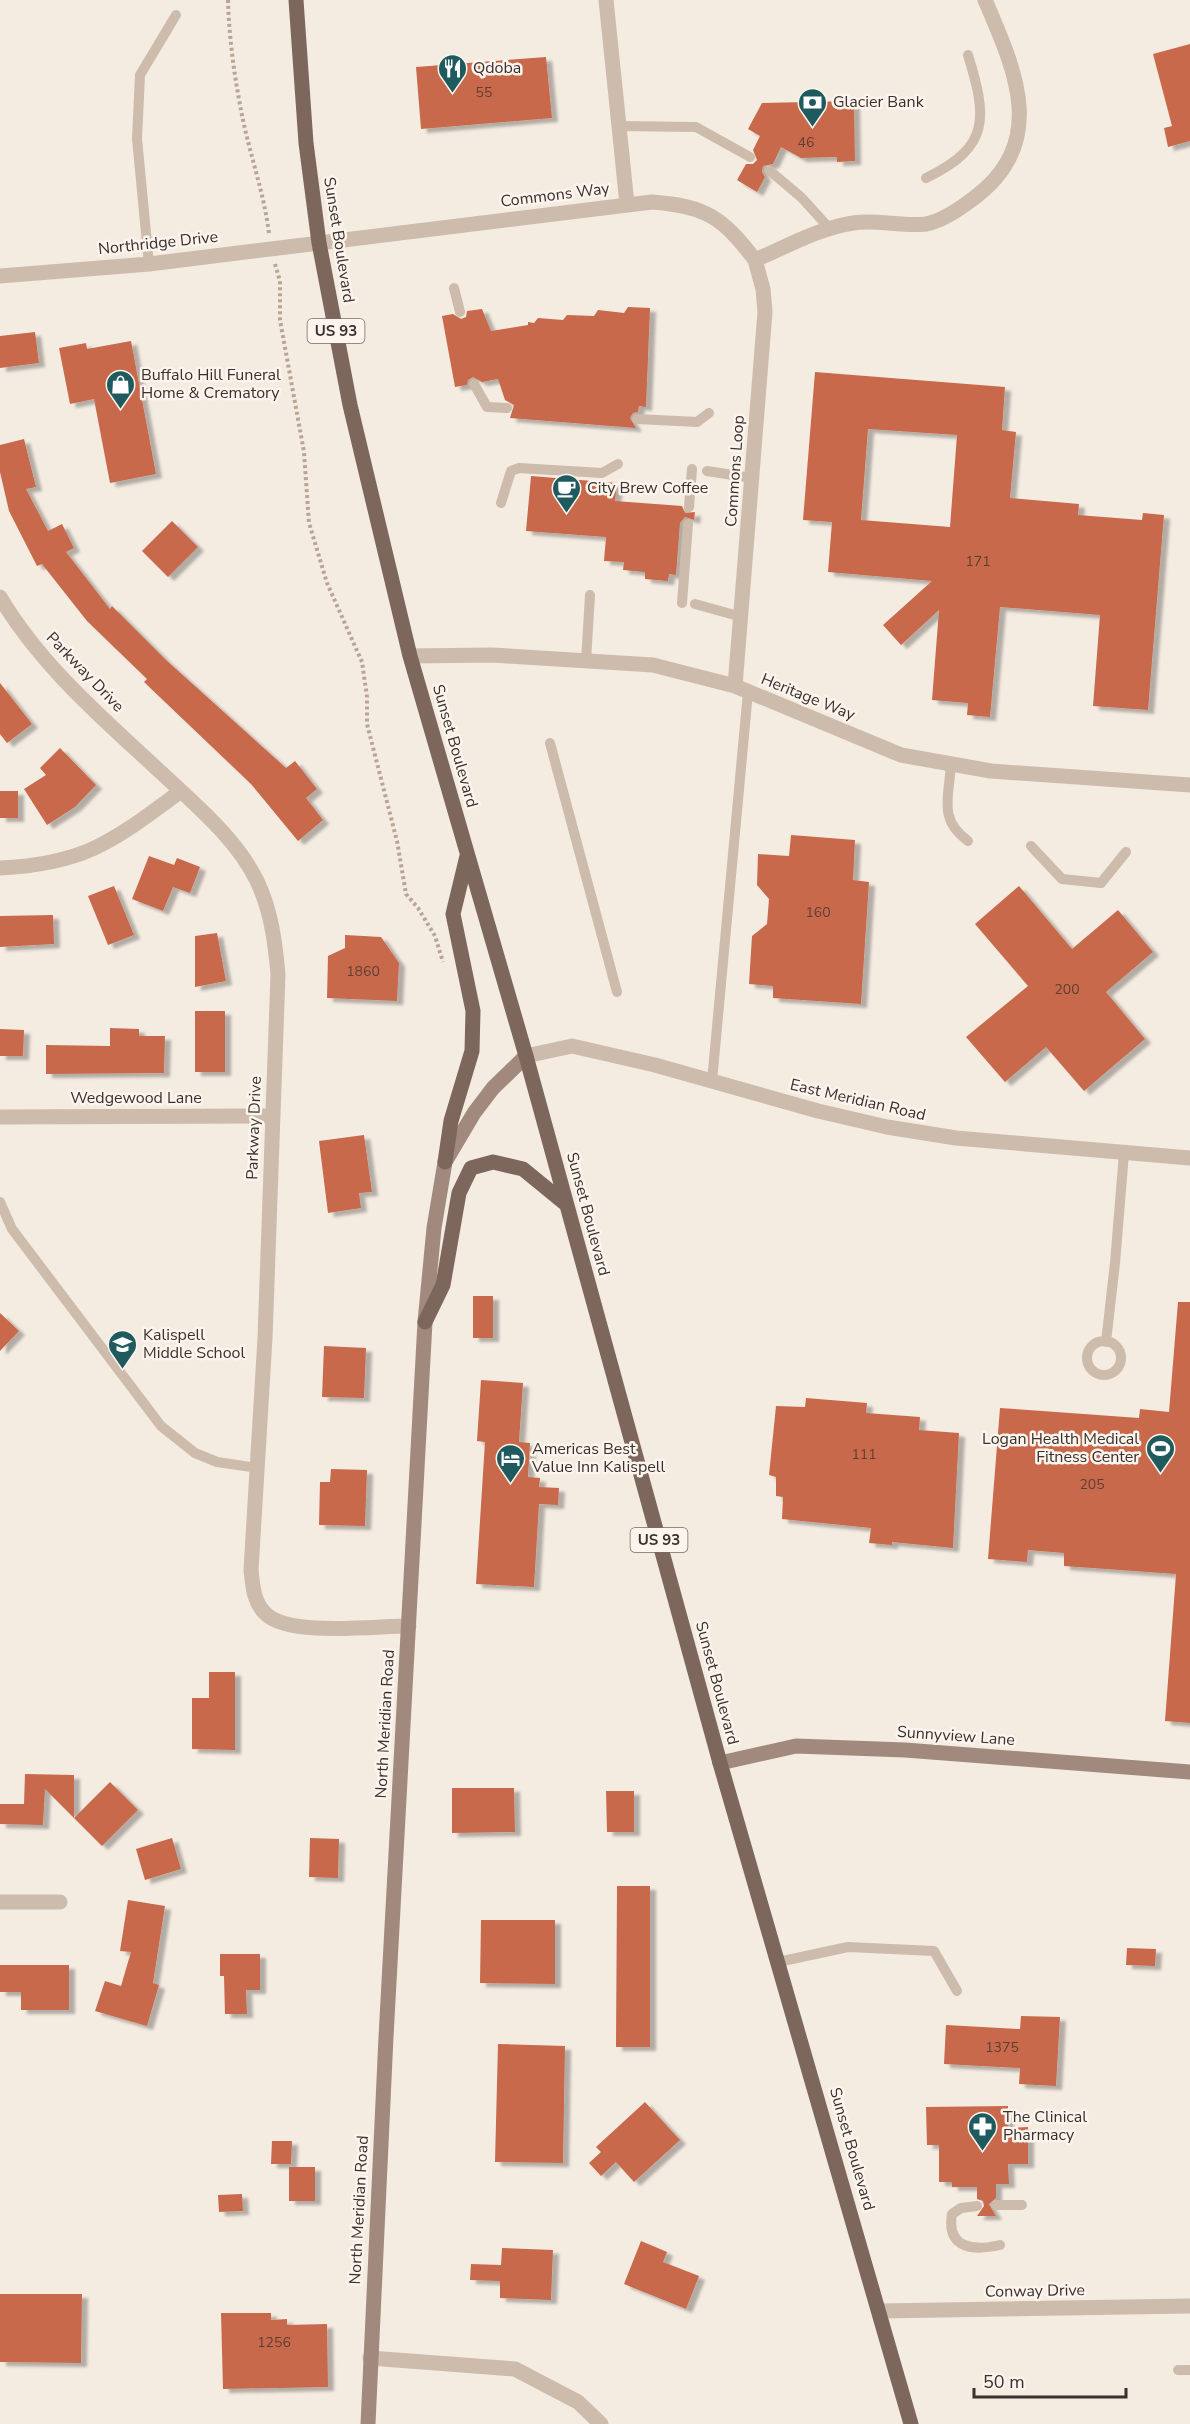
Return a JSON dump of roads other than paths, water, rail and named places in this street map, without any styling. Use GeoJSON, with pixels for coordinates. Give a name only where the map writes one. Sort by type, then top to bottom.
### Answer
{"type":"FeatureCollection","features":[{"type":"Feature","properties":{"kind":"main road","name":"Sunset Boulevard"},"geometry":{"type":"LineString","coordinates":[[296,0],[306,143],[319,243],[350,405],[410,656],[526,1056],[720,1763],[911,2424]]}},
{"type":"Feature","properties":{"kind":"main road"},"geometry":{"type":"LineString","coordinates":[[445,1162],[451,1121],[472,1051],[473,1011],[453,914],[468,853]]}},
{"type":"Feature","properties":{"kind":"main road","name":"North Meridian Road"},"geometry":{"type":"LineString","coordinates":[[368,2424],[425,1322],[434,1228],[445,1162],[474,1113],[493,1088],[526,1056]]}},
{"type":"Feature","properties":{"kind":"main road"},"geometry":{"type":"LineString","coordinates":[[425,1322],[443,1285],[459,1193],[471,1168],[494,1162],[523,1169],[567,1205]]}},
{"type":"Feature","properties":{"kind":"main road","name":"Sunnyview Lane"},"geometry":{"type":"LineString","coordinates":[[720,1763],[796,1746],[905,1750],[1190,1772]]}},
{"type":"Feature","properties":{"kind":"street","name":"Commons Way"},"geometry":{"type":"LineString","coordinates":[[319,243],[627,204],[606,0]]}},
{"type":"Feature","properties":{"kind":"street"},"geometry":{"type":"LineString","coordinates":[[755,260],[830,229],[853,223],[927,224],[962,208],[989,188],[1014,146],[1020,107],[1019,87],[1008,53],[985,0]]}},
{"type":"Feature","properties":{"kind":"street","name":"Commons Loop"},"geometry":{"type":"LineString","coordinates":[[627,204],[652,202],[685,204],[719,219],[755,260],[763,289],[765,312],[742,617],[742,689]]}},
{"type":"Feature","properties":{"kind":"street","name":"Northridge Drive"},"geometry":{"type":"LineString","coordinates":[[0,276],[149,264],[319,243]]}},
{"type":"Feature","properties":{"kind":"street","name":"Parkway Drive"},"geometry":{"type":"LineString","coordinates":[[0,597],[37,649],[73,690],[230,840],[256,879],[265,900],[274,939],[278,974],[258,1468],[251,1570],[253,1591],[265,1613],[286,1624],[311,1627],[409,1626]]}},
{"type":"Feature","properties":{"kind":"street","name":"Heritage Way"},"geometry":{"type":"LineString","coordinates":[[410,656],[492,655],[653,664],[742,689],[901,755],[991,771],[1190,785]]}},
{"type":"Feature","properties":{"kind":"street"},"geometry":{"type":"LineString","coordinates":[[0,868],[49,864],[88,853],[122,834],[181,791]]}},
{"type":"Feature","properties":{"kind":"street","name":"East Meridian Road"},"geometry":{"type":"LineString","coordinates":[[526,1056],[572,1046],[887,1127],[956,1138],[1190,1158]]}},
{"type":"Feature","properties":{"kind":"street","name":"Wedgewood Lane"},"geometry":{"type":"LineString","coordinates":[[0,1117],[273,1116]]}},
{"type":"Feature","properties":{"kind":"street"},"geometry":{"type":"LineString","coordinates":[[0,1902],[60,1902]]}},
{"type":"Feature","properties":{"kind":"street","name":"Conway Drive"},"geometry":{"type":"LineString","coordinates":[[880,2311],[1190,2306]]}},
{"type":"Feature","properties":{"kind":"street"},"geometry":{"type":"LineString","coordinates":[[370,2358],[515,2369],[578,2402],[601,2424]]}},
{"type":"Feature","properties":{"kind":"lane"},"geometry":{"type":"LineString","coordinates":[[149,264],[137,139],[141,75],[176,15]]}},
{"type":"Feature","properties":{"kind":"lane"},"geometry":{"type":"LineString","coordinates":[[926,178],[944,169],[965,152],[980,129],[981,101],[968,56]]}},
{"type":"Feature","properties":{"kind":"lane"},"geometry":{"type":"LineString","coordinates":[[618,126],[696,127],[750,157]]}},
{"type":"Feature","properties":{"kind":"lane"},"geometry":{"type":"LineString","coordinates":[[769,170],[802,198],[830,229]]}},
{"type":"Feature","properties":{"kind":"lane"},"geometry":{"type":"LineString","coordinates":[[454,288],[460,312]]}},
{"type":"Feature","properties":{"kind":"lane"},"geometry":{"type":"LineString","coordinates":[[474,384],[487,407],[507,408]]}},
{"type":"Feature","properties":{"kind":"lane"},"geometry":{"type":"LineString","coordinates":[[637,419],[697,422],[709,413]]}},
{"type":"Feature","properties":{"kind":"lane"},"geometry":{"type":"LineString","coordinates":[[501,503],[511,471],[519,468],[603,473],[618,464]]}},
{"type":"Feature","properties":{"kind":"lane"},"geometry":{"type":"LineString","coordinates":[[689,507],[692,469]]}},
{"type":"Feature","properties":{"kind":"lane"},"geometry":{"type":"LineString","coordinates":[[707,471],[752,478]]}},
{"type":"Feature","properties":{"kind":"lane"},"geometry":{"type":"LineString","coordinates":[[682,603],[688,524]]}},
{"type":"Feature","properties":{"kind":"lane"},"geometry":{"type":"LineString","coordinates":[[586,660],[590,595]]}},
{"type":"Feature","properties":{"kind":"lane"},"geometry":{"type":"LineString","coordinates":[[695,604],[742,617]]}},
{"type":"Feature","properties":{"kind":"lane"},"geometry":{"type":"LineString","coordinates":[[712,1081],[742,689]]}},
{"type":"Feature","properties":{"kind":"lane"},"geometry":{"type":"LineString","coordinates":[[550,743],[616,992]]}},
{"type":"Feature","properties":{"kind":"lane"},"geometry":{"type":"LineString","coordinates":[[951,764],[947,818],[956,832],[968,841]]}},
{"type":"Feature","properties":{"kind":"lane"},"geometry":{"type":"LineString","coordinates":[[1031,846],[1062,879],[1101,883],[1126,852]]}},
{"type":"Feature","properties":{"kind":"lane"},"geometry":{"type":"LineString","coordinates":[[1106,1342],[1124,1153]]}},
{"type":"Feature","properties":{"kind":"lane"},"geometry":{"type":"LineString","coordinates":[[0,1202],[12,1229],[161,1426],[195,1453],[217,1462],[258,1468]]}},
{"type":"Feature","properties":{"kind":"lane"},"geometry":{"type":"LineString","coordinates":[[778,1962],[848,1947],[934,1951],[957,1991]]}},
{"type":"Feature","properties":{"kind":"lane"},"geometry":{"type":"LineString","coordinates":[[977,2205],[961,2208],[952,2214],[950,2225],[955,2238],[965,2246],[978,2250],[1000,2246]]}},
{"type":"Feature","properties":{"kind":"lane"},"geometry":{"type":"LineString","coordinates":[[996,2205],[1022,2205]]}},
{"type":"Feature","properties":{"kind":"lane"},"geometry":{"type":"LineString","coordinates":[[1178,2370],[1190,2370]]}},
{"type":"Feature","properties":{"kind":"place","name":"Qdoba"},"geometry":{"type":"Point","coordinates":[452,94]}},
{"type":"Feature","properties":{"kind":"place","name":"Glacier Bank"},"geometry":{"type":"Point","coordinates":[812,128]}},
{"type":"Feature","properties":{"kind":"place","name":"Buffalo Hill Funeral Home & Crematory"},"geometry":{"type":"Point","coordinates":[120,410]}},
{"type":"Feature","properties":{"kind":"place","name":"City Brew Coffee"},"geometry":{"type":"Point","coordinates":[566,514]}},
{"type":"Feature","properties":{"kind":"place","name":"Kalispell Middle School"},"geometry":{"type":"Point","coordinates":[122,1370]}},
{"type":"Feature","properties":{"kind":"place","name":"Logan Health Medical Fitness Center"},"geometry":{"type":"Point","coordinates":[1160,1474]}},
{"type":"Feature","properties":{"kind":"place","name":"Americas Best Value Inn Kalispell"},"geometry":{"type":"Point","coordinates":[511,1484]}},
{"type":"Feature","properties":{"kind":"place","name":"The Clinical Pharmacy"},"geometry":{"type":"Point","coordinates":[982,2152]}}]}
